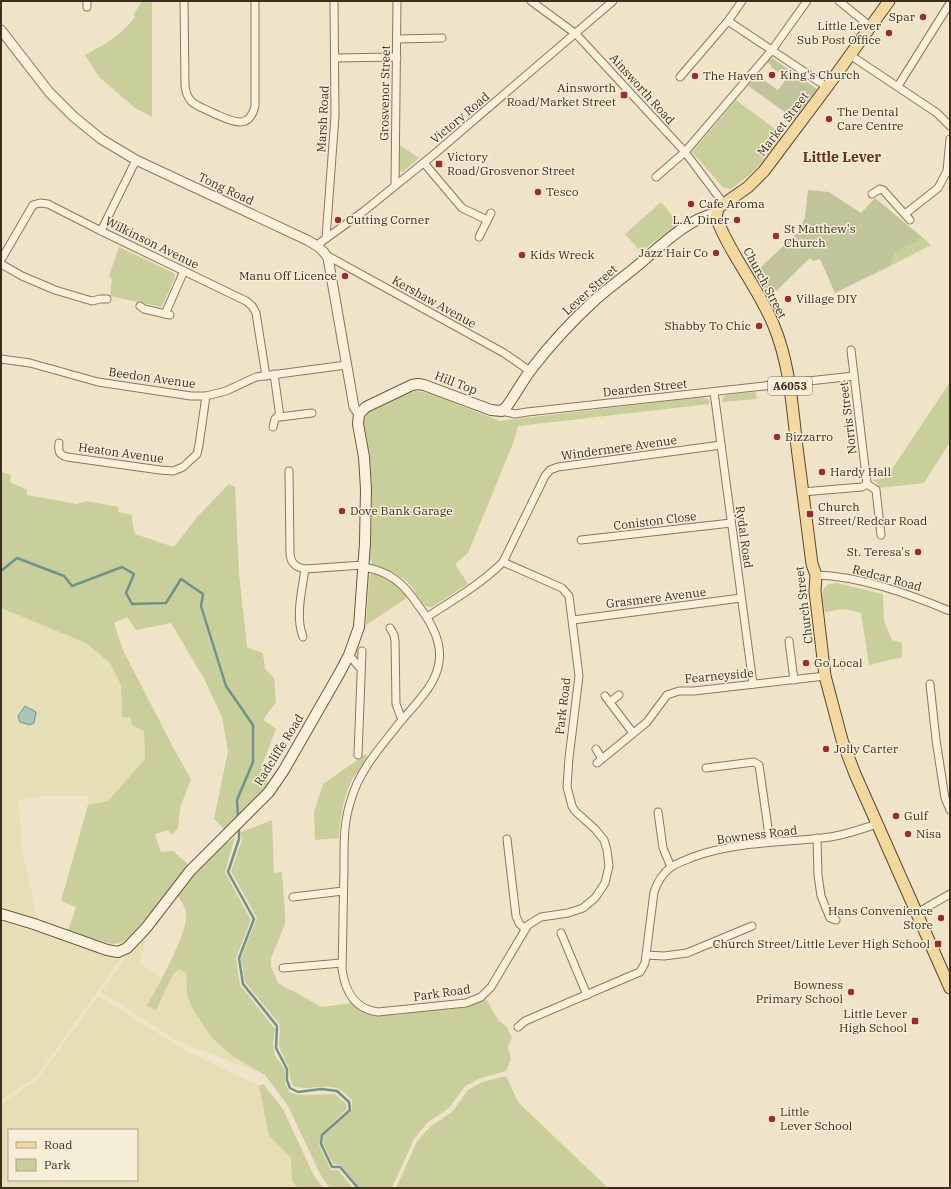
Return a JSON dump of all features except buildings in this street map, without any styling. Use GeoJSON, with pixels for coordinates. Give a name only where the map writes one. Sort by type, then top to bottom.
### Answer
{"type":"FeatureCollection","features":[{"type":"Feature","properties":{"kind":"main road","name":"Market Street"},"geometry":{"type":"LineString","coordinates":[[716,213],[718,208],[748,187],[764,171],[889,1]]}},
{"type":"Feature","properties":{"kind":"main road","name":"Lever Street"},"geometry":{"type":"LineString","coordinates":[[502,411],[507,406],[530,371],[567,328],[596,299],[686,225],[707,215],[716,213]]}},
{"type":"Feature","properties":{"kind":"main road","name":"Church Street"},"geometry":{"type":"LineString","coordinates":[[716,213],[718,222],[774,326],[783,352],[790,383],[802,492],[812,564],[816,575],[815,591],[825,676],[833,711],[852,769],[950,988]]}},
{"type":"Feature","properties":{"kind":"main road","name":"Hill Top"},"geometry":{"type":"LineString","coordinates":[[359,414],[366,407],[412,385],[418,384],[491,410],[502,411]]}},
{"type":"Feature","properties":{"kind":"main road","name":"Radcliffe Road"},"geometry":{"type":"LineString","coordinates":[[1,914],[107,950],[118,952],[128,948],[146,928],[190,871],[269,792],[340,674],[359,627],[366,489],[364,457],[358,424],[359,414]]}},
{"type":"Feature","properties":{"kind":"street"},"geometry":{"type":"LineString","coordinates":[[184,1],[186,92],[192,101],[199,107],[231,121],[241,122],[245,121],[252,115],[255,106],[255,1]]}},
{"type":"Feature","properties":{"kind":"street","name":"Marsh Road"},"geometry":{"type":"LineString","coordinates":[[326,238],[335,116],[336,58],[334,1]]}},
{"type":"Feature","properties":{"kind":"street","name":"Grosvenor Street"},"geometry":{"type":"LineString","coordinates":[[395,186],[397,1]]}},
{"type":"Feature","properties":{"kind":"street","name":"Ainsworth Road"},"geometry":{"type":"LineString","coordinates":[[531,1],[576,34],[684,152],[724,204]]}},
{"type":"Feature","properties":{"kind":"street","name":"Victory Road"},"geometry":{"type":"LineString","coordinates":[[317,245],[424,163],[613,1]]}},
{"type":"Feature","properties":{"kind":"street"},"geometry":{"type":"LineString","coordinates":[[680,77],[728,21],[742,1]]}},
{"type":"Feature","properties":{"kind":"street"},"geometry":{"type":"LineString","coordinates":[[656,177],[684,152],[772,50],[807,1]]}},
{"type":"Feature","properties":{"kind":"street"},"geometry":{"type":"LineString","coordinates":[[839,1],[871,27]]}},
{"type":"Feature","properties":{"kind":"street"},"geometry":{"type":"LineString","coordinates":[[898,86],[950,3]]}},
{"type":"Feature","properties":{"kind":"street"},"geometry":{"type":"LineString","coordinates":[[728,21],[827,87]]}},
{"type":"Feature","properties":{"kind":"street","name":"Tong Road"},"geometry":{"type":"LineString","coordinates":[[1,30],[49,92],[74,117],[101,139],[136,160],[317,245],[328,258],[354,407],[359,414]]}},
{"type":"Feature","properties":{"kind":"street"},"geometry":{"type":"LineString","coordinates":[[397,39],[442,38]]}},
{"type":"Feature","properties":{"kind":"street"},"geometry":{"type":"LineString","coordinates":[[850,55],[937,113],[950,126]]}},
{"type":"Feature","properties":{"kind":"street"},"geometry":{"type":"LineString","coordinates":[[336,58],[397,57]]}},
{"type":"Feature","properties":{"kind":"street"},"geometry":{"type":"LineString","coordinates":[[872,194],[880,189],[883,190],[908,217],[938,188],[947,171],[950,139]]}},
{"type":"Feature","properties":{"kind":"street"},"geometry":{"type":"LineString","coordinates":[[101,231],[136,160]]}},
{"type":"Feature","properties":{"kind":"street"},"geometry":{"type":"LineString","coordinates":[[424,163],[462,208],[489,217],[479,237]]}},
{"type":"Feature","properties":{"kind":"street","name":"Wilkinson Avenue"},"geometry":{"type":"LineString","coordinates":[[1,260],[31,208],[36,204],[48,204],[246,301],[252,306],[256,313],[266,376]]}},
{"type":"Feature","properties":{"kind":"street","name":"Kershaw Avenue"},"geometry":{"type":"LineString","coordinates":[[326,255],[504,353],[530,371]]}},
{"type":"Feature","properties":{"kind":"street"},"geometry":{"type":"LineString","coordinates":[[1,264],[22,276],[55,290],[92,301],[107,299]]}},
{"type":"Feature","properties":{"kind":"street"},"geometry":{"type":"LineString","coordinates":[[140,306],[144,309],[168,315],[184,271]]}},
{"type":"Feature","properties":{"kind":"street","name":"Norris Street"},"geometry":{"type":"LineString","coordinates":[[851,350],[867,484]]}},
{"type":"Feature","properties":{"kind":"street","name":"Beedon Avenue"},"geometry":{"type":"LineString","coordinates":[[1,359],[30,363],[56,369],[110,385],[191,396],[206,396],[226,391],[240,386],[253,378],[346,364]]}},
{"type":"Feature","properties":{"kind":"street"},"geometry":{"type":"LineString","coordinates":[[274,374],[279,415]]}},
{"type":"Feature","properties":{"kind":"street","name":"Dearden Street"},"geometry":{"type":"LineString","coordinates":[[502,411],[515,414],[854,376]]}},
{"type":"Feature","properties":{"kind":"street","name":"Rydal Road"},"geometry":{"type":"LineString","coordinates":[[714,392],[753,684]]}},
{"type":"Feature","properties":{"kind":"street","name":"Heaton Avenue"},"geometry":{"type":"LineString","coordinates":[[59,443],[59,449],[62,456],[173,471],[184,467],[196,454],[199,445],[206,396]]}},
{"type":"Feature","properties":{"kind":"street"},"geometry":{"type":"LineString","coordinates":[[279,415],[282,418],[312,413]]}},
{"type":"Feature","properties":{"kind":"street"},"geometry":{"type":"LineString","coordinates":[[273,427],[275,419],[279,415]]}},
{"type":"Feature","properties":{"kind":"street","name":"Windermere Avenue"},"geometry":{"type":"LineString","coordinates":[[427,617],[471,589],[503,562],[545,476],[550,470],[558,467],[721,445]]}},
{"type":"Feature","properties":{"kind":"street"},"geometry":{"type":"LineString","coordinates":[[289,471],[291,560],[294,565],[305,569],[299,611],[299,627],[303,637]]}},
{"type":"Feature","properties":{"kind":"street"},"geometry":{"type":"LineString","coordinates":[[802,492],[862,487],[867,484],[876,490],[881,535]]}},
{"type":"Feature","properties":{"kind":"street","name":"Coniston Close"},"geometry":{"type":"LineString","coordinates":[[582,540],[731,523]]}},
{"type":"Feature","properties":{"kind":"street"},"geometry":{"type":"LineString","coordinates":[[880,524],[888,523]]}},
{"type":"Feature","properties":{"kind":"street","name":"Park Road"},"geometry":{"type":"LineString","coordinates":[[305,569],[363,566],[373,568],[392,577],[410,592],[427,617],[435,632],[439,648],[437,671],[428,689],[367,765],[358,780],[350,800],[344,830],[342,963],[344,978],[350,993],[360,1006],[370,1011],[385,1011],[466,1003],[481,997],[486,993],[524,929],[533,921],[541,917],[576,911],[590,904],[601,891],[608,874],[607,850],[604,840],[595,829],[575,811],[572,806],[567,787],[569,752],[579,676],[569,596],[562,588],[503,562]]}},
{"type":"Feature","properties":{"kind":"street","name":"Redcar Road"},"geometry":{"type":"LineString","coordinates":[[816,575],[832,575],[889,588],[950,611]]}},
{"type":"Feature","properties":{"kind":"street","name":"Grasmere Avenue"},"geometry":{"type":"LineString","coordinates":[[573,620],[741,598]]}},
{"type":"Feature","properties":{"kind":"street"},"geometry":{"type":"LineString","coordinates":[[390,628],[394,635],[395,641],[396,704],[402,720]]}},
{"type":"Feature","properties":{"kind":"street"},"geometry":{"type":"LineString","coordinates":[[789,640],[794,680]]}},
{"type":"Feature","properties":{"kind":"street"},"geometry":{"type":"LineString","coordinates":[[358,755],[362,651]]}},
{"type":"Feature","properties":{"kind":"street"},"geometry":{"type":"LineString","coordinates":[[348,655],[361,669]]}},
{"type":"Feature","properties":{"kind":"street","name":"Fearneyside"},"geometry":{"type":"LineString","coordinates":[[596,749],[600,761],[647,722],[662,700],[673,692],[684,690],[694,691],[825,676]]}},
{"type":"Feature","properties":{"kind":"street"},"geometry":{"type":"LineString","coordinates":[[930,684],[936,740],[945,798],[950,810]]}},
{"type":"Feature","properties":{"kind":"street"},"geometry":{"type":"LineString","coordinates":[[610,702],[619,695]]}},
{"type":"Feature","properties":{"kind":"street"},"geometry":{"type":"LineString","coordinates":[[605,696],[633,733]]}},
{"type":"Feature","properties":{"kind":"street"},"geometry":{"type":"LineString","coordinates":[[706,768],[754,762],[759,765],[770,842]]}},
{"type":"Feature","properties":{"kind":"street"},"geometry":{"type":"LineString","coordinates":[[658,812],[663,848],[671,867]]}},
{"type":"Feature","properties":{"kind":"street","name":"Bowness Road"},"geometry":{"type":"LineString","coordinates":[[518,1027],[525,1021],[640,972],[645,963],[654,892],[658,882],[671,867],[712,852],[738,846],[843,835],[877,824]]}},
{"type":"Feature","properties":{"kind":"street"},"geometry":{"type":"LineString","coordinates":[[817,838],[820,896],[830,918],[836,920]]}},
{"type":"Feature","properties":{"kind":"street"},"geometry":{"type":"LineString","coordinates":[[507,839],[516,916],[519,924],[524,929]]}},
{"type":"Feature","properties":{"kind":"street"},"geometry":{"type":"LineString","coordinates":[[293,897],[304,892],[343,891]]}},
{"type":"Feature","properties":{"kind":"street"},"geometry":{"type":"LineString","coordinates":[[917,913],[950,894]]}},
{"type":"Feature","properties":{"kind":"street"},"geometry":{"type":"LineString","coordinates":[[646,955],[664,956],[687,953],[752,926]]}},
{"type":"Feature","properties":{"kind":"street"},"geometry":{"type":"LineString","coordinates":[[561,933],[565,952],[588,995]]}},
{"type":"Feature","properties":{"kind":"street"},"geometry":{"type":"LineString","coordinates":[[283,968],[342,963]]}},
{"type":"Feature","properties":{"kind":"street"},"geometry":{"type":"LineString","coordinates":[[297,968],[298,976]]}},
{"type":"Feature","properties":{"kind":"shaded area"},"geometry":{"type":"Polygon","coordinates":[[[1,608],[86,643],[110,663],[121,685],[122,717],[131,718],[132,725],[144,731],[145,759],[108,801],[88,805],[89,796],[40,796],[19,801],[22,851],[38,920],[1,908],[1,608]]]}},
{"type":"Feature","properties":{"kind":"shaded area"},"geometry":{"type":"Polygon","coordinates":[[[1,921],[113,957],[122,957],[36,1077],[1,1100],[1,921]]]}},
{"type":"Feature","properties":{"kind":"shaded area"},"geometry":{"type":"Polygon","coordinates":[[[148,934],[140,964],[161,977],[147,1006],[156,1010],[173,974],[179,969],[186,973],[187,995],[191,1006],[199,1018],[232,1056],[265,1075],[176,1040],[101,992],[127,955],[148,934]]]}},
{"type":"Feature","properties":{"kind":"shaded area"},"geometry":{"type":"Polygon","coordinates":[[[98,996],[188,1052],[259,1086],[269,1136],[291,1158],[292,1181],[298,1188],[1,1188],[1,1106],[4,1102],[38,1079],[98,996]]]}},
{"type":"Feature","properties":{"kind":"green space"},"geometry":{"type":"Polygon","coordinates":[[[142,1],[152,1],[152,117],[135,108],[99,77],[85,55],[106,43],[124,29],[135,17],[133,15],[142,1]]]}},
{"type":"Feature","properties":{"kind":"green space"},"geometry":{"type":"Polygon","coordinates":[[[772,58],[817,89],[795,119],[748,86],[759,74],[763,77],[762,79],[778,90],[787,78],[771,67],[772,66],[767,62],[772,58]]]}},
{"type":"Feature","properties":{"kind":"green space"},"geometry":{"type":"Polygon","coordinates":[[[736,100],[783,135],[759,166],[731,189],[724,188],[692,152],[736,100]]]}},
{"type":"Feature","properties":{"kind":"green space"},"geometry":{"type":"Polygon","coordinates":[[[400,145],[419,158],[403,172],[399,171],[400,145]]]}},
{"type":"Feature","properties":{"kind":"green space"},"geometry":{"type":"Polygon","coordinates":[[[808,190],[829,192],[861,213],[875,198],[922,237],[915,243],[901,248],[895,253],[890,266],[835,293],[820,259],[813,261],[810,258],[768,299],[754,274],[800,230],[805,217],[808,190]]]}},
{"type":"Feature","properties":{"kind":"green space"},"geometry":{"type":"Polygon","coordinates":[[[661,202],[678,223],[641,252],[625,234],[661,202]]]}},
{"type":"Feature","properties":{"kind":"green space"},"geometry":{"type":"Polygon","coordinates":[[[922,237],[931,245],[890,266],[895,253],[901,248],[915,243],[922,237]]]}},
{"type":"Feature","properties":{"kind":"green space"},"geometry":{"type":"Polygon","coordinates":[[[119,247],[174,273],[175,277],[162,307],[110,296],[112,280],[109,276],[119,247]]]}},
{"type":"Feature","properties":{"kind":"green space"},"geometry":{"type":"Polygon","coordinates":[[[950,382],[950,442],[924,483],[879,488],[877,483],[872,480],[886,478],[950,382]]]}},
{"type":"Feature","properties":{"kind":"green space"},"geometry":{"type":"Polygon","coordinates":[[[418,391],[429,393],[500,421],[702,397],[708,399],[710,404],[518,426],[514,441],[468,553],[455,564],[468,584],[432,607],[428,607],[422,603],[413,589],[403,578],[373,565],[370,559],[372,508],[371,470],[370,457],[363,425],[366,415],[369,412],[387,402],[418,391]]]}},
{"type":"Feature","properties":{"kind":"green space"},"geometry":{"type":"Polygon","coordinates":[[[756,392],[757,399],[722,402],[723,397],[726,395],[756,392]]]}},
{"type":"Feature","properties":{"kind":"green space"},"geometry":{"type":"Polygon","coordinates":[[[1,472],[11,475],[10,482],[27,490],[27,495],[77,504],[86,501],[119,507],[118,512],[132,515],[135,534],[174,547],[197,517],[229,484],[235,487],[239,573],[247,647],[263,653],[265,669],[274,678],[276,702],[263,720],[276,729],[261,768],[269,784],[224,829],[214,819],[228,751],[222,717],[203,677],[171,623],[136,630],[127,617],[114,623],[123,650],[191,779],[180,808],[178,828],[172,835],[167,830],[155,834],[161,852],[173,851],[190,866],[131,936],[121,943],[112,944],[68,931],[76,907],[61,901],[88,805],[108,801],[145,759],[144,731],[132,725],[131,718],[122,717],[121,685],[110,663],[86,643],[1,608],[1,472]]]}},
{"type":"Feature","properties":{"kind":"green space"},"geometry":{"type":"Polygon","coordinates":[[[375,572],[396,583],[408,597],[366,625],[369,579],[370,575],[375,572]]]}},
{"type":"Feature","properties":{"kind":"green space"},"geometry":{"type":"Polygon","coordinates":[[[837,583],[883,594],[884,621],[892,640],[902,643],[902,657],[869,665],[861,613],[845,609],[825,612],[823,597],[824,589],[826,586],[837,583]]]}},
{"type":"Feature","properties":{"kind":"green space"},"geometry":{"type":"Polygon","coordinates":[[[366,754],[368,758],[348,788],[341,816],[339,838],[315,840],[314,812],[323,784],[366,754]]]}},
{"type":"Feature","properties":{"kind":"green space"},"geometry":{"type":"Polygon","coordinates":[[[272,820],[274,873],[282,872],[285,911],[285,924],[271,958],[271,966],[278,983],[322,1007],[351,1003],[364,1012],[379,1016],[466,1006],[486,999],[499,1021],[507,1027],[512,1038],[508,1046],[511,1059],[506,1071],[481,1078],[465,1086],[449,1108],[427,1123],[414,1139],[392,1188],[359,1188],[340,1165],[333,1164],[323,1144],[324,1135],[352,1110],[352,1100],[337,1088],[304,1088],[293,1086],[289,1068],[279,1047],[280,1025],[245,982],[241,958],[257,918],[231,871],[242,840],[241,832],[272,820]]]}},
{"type":"Feature","properties":{"kind":"green space"},"geometry":{"type":"Polygon","coordinates":[[[235,837],[225,872],[251,920],[236,958],[240,985],[275,1029],[273,1044],[275,1056],[285,1069],[285,1082],[289,1092],[299,1095],[335,1094],[346,1104],[347,1109],[321,1134],[319,1145],[331,1170],[338,1170],[353,1188],[330,1188],[320,1174],[288,1106],[265,1075],[232,1056],[211,1037],[191,1006],[187,995],[186,973],[179,969],[173,974],[156,1010],[147,1006],[172,959],[186,921],[184,905],[177,895],[204,864],[235,837]]]}},
{"type":"Feature","properties":{"kind":"green space"},"geometry":{"type":"Polygon","coordinates":[[[506,1076],[519,1103],[608,1188],[396,1188],[417,1141],[430,1127],[453,1111],[468,1090],[482,1082],[506,1076]]]}},
{"type":"Feature","properties":{"kind":"green space"},"geometry":{"type":"Polygon","coordinates":[[[263,1084],[283,1109],[314,1176],[323,1188],[298,1188],[292,1181],[291,1158],[269,1136],[259,1086],[263,1084]]]}},
{"type":"Feature","properties":{"kind":"water"},"geometry":{"type":"Polygon","coordinates":[[[25,706],[36,712],[34,723],[30,725],[20,722],[18,716],[25,706]]]}},
{"type":"Feature","properties":{"kind":"waterway"},"geometry":{"type":"LineString","coordinates":[[1,571],[17,558],[64,576],[72,586],[122,567],[134,574],[126,593],[132,604],[166,603],[181,579],[203,594],[201,606],[226,686],[253,725],[253,762],[237,800],[238,818]]}},
{"type":"Feature","properties":{"kind":"waterway"},"geometry":{"type":"LineString","coordinates":[[239,827],[239,839],[228,872],[254,919],[239,958],[243,984],[277,1026],[276,1048],[287,1069],[287,1080],[290,1088],[298,1092],[321,1089],[337,1091],[349,1102],[350,1110],[322,1135],[321,1144],[332,1167],[340,1167],[358,1188]]}},
{"type":"Feature","properties":{"kind":"place","name":"Spar"},"geometry":{"type":"Point","coordinates":[923,17]}},
{"type":"Feature","properties":{"kind":"place","name":"Little Lever Sub Post Office"},"geometry":{"type":"Point","coordinates":[889,33]}},
{"type":"Feature","properties":{"kind":"place","name":"King's Church"},"geometry":{"type":"Point","coordinates":[772,75]}},
{"type":"Feature","properties":{"kind":"place","name":"The Haven"},"geometry":{"type":"Point","coordinates":[695,76]}},
{"type":"Feature","properties":{"kind":"place","name":"Ainsworth Road/Market Street"},"geometry":{"type":"Point","coordinates":[624,95]}},
{"type":"Feature","properties":{"kind":"place","name":"The Dental Care Centre"},"geometry":{"type":"Point","coordinates":[829,119]}},
{"type":"Feature","properties":{"kind":"place","name":"Victory Road/Grosvenor Street"},"geometry":{"type":"Point","coordinates":[439,164]}},
{"type":"Feature","properties":{"kind":"place","name":"Tesco"},"geometry":{"type":"Point","coordinates":[538,192]}},
{"type":"Feature","properties":{"kind":"place","name":"Cafe Aroma"},"geometry":{"type":"Point","coordinates":[691,204]}},
{"type":"Feature","properties":{"kind":"place","name":"Cutting Corner"},"geometry":{"type":"Point","coordinates":[338,220]}},
{"type":"Feature","properties":{"kind":"place","name":"L.A. Diner"},"geometry":{"type":"Point","coordinates":[737,220]}},
{"type":"Feature","properties":{"kind":"place","name":"St Matthew's Church"},"geometry":{"type":"Point","coordinates":[776,236]}},
{"type":"Feature","properties":{"kind":"place","name":"Jazz Hair Co"},"geometry":{"type":"Point","coordinates":[716,253]}},
{"type":"Feature","properties":{"kind":"place","name":"Kids Wreck"},"geometry":{"type":"Point","coordinates":[522,255]}},
{"type":"Feature","properties":{"kind":"place","name":"Manu Off Licence"},"geometry":{"type":"Point","coordinates":[345,276]}},
{"type":"Feature","properties":{"kind":"place","name":"Village DIY"},"geometry":{"type":"Point","coordinates":[788,299]}},
{"type":"Feature","properties":{"kind":"place","name":"Shabby To Chic"},"geometry":{"type":"Point","coordinates":[759,326]}},
{"type":"Feature","properties":{"kind":"place","name":"Bizzarro"},"geometry":{"type":"Point","coordinates":[777,437]}},
{"type":"Feature","properties":{"kind":"place","name":"Hardy Hall"},"geometry":{"type":"Point","coordinates":[822,472]}},
{"type":"Feature","properties":{"kind":"place","name":"Dove Bank Garage"},"geometry":{"type":"Point","coordinates":[342,511]}},
{"type":"Feature","properties":{"kind":"place","name":"Church Street/Redcar Road"},"geometry":{"type":"Point","coordinates":[810,514]}},
{"type":"Feature","properties":{"kind":"place","name":"St. Teresa's"},"geometry":{"type":"Point","coordinates":[918,552]}},
{"type":"Feature","properties":{"kind":"place","name":"Go Local"},"geometry":{"type":"Point","coordinates":[806,663]}},
{"type":"Feature","properties":{"kind":"place","name":"Jolly Carter"},"geometry":{"type":"Point","coordinates":[826,749]}},
{"type":"Feature","properties":{"kind":"place","name":"Gulf"},"geometry":{"type":"Point","coordinates":[896,816]}},
{"type":"Feature","properties":{"kind":"place","name":"Nisa"},"geometry":{"type":"Point","coordinates":[908,834]}},
{"type":"Feature","properties":{"kind":"place","name":"Hans Convenience Store"},"geometry":{"type":"Point","coordinates":[941,918]}},
{"type":"Feature","properties":{"kind":"place","name":"Church Street/Little Lever High School"},"geometry":{"type":"Point","coordinates":[938,944]}},
{"type":"Feature","properties":{"kind":"place","name":"Bowness Primary School"},"geometry":{"type":"Point","coordinates":[851,992]}},
{"type":"Feature","properties":{"kind":"place","name":"Little Lever High School"},"geometry":{"type":"Point","coordinates":[915,1021]}},
{"type":"Feature","properties":{"kind":"place","name":"Little Lever School"},"geometry":{"type":"Point","coordinates":[772,1119]}},
{"type":"Feature","properties":{"kind":"district","name":"Little Lever"},"geometry":{"type":"Point","coordinates":[842,157]}}]}
